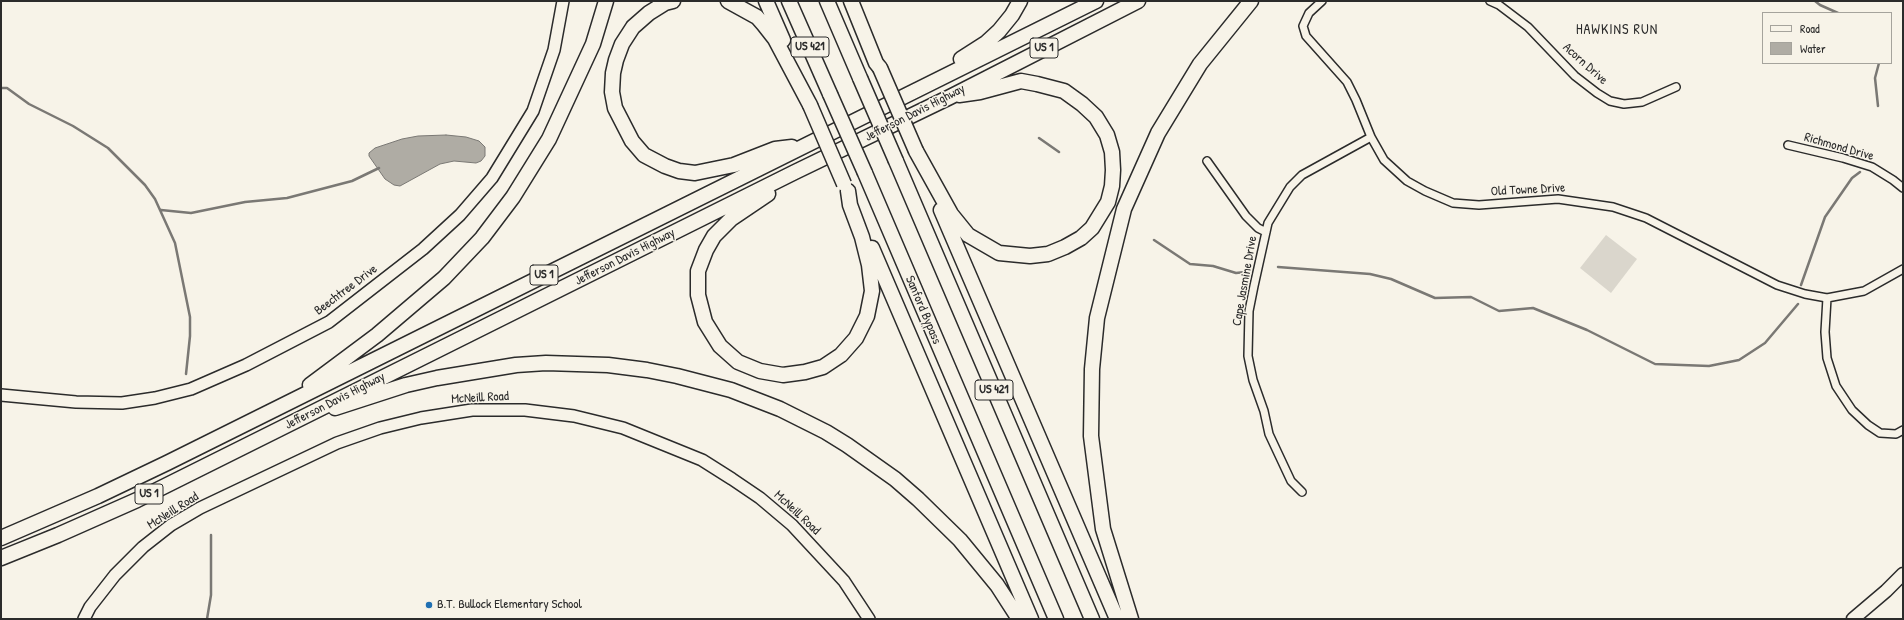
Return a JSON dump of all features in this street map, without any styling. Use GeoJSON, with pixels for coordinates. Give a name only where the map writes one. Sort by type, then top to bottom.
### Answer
{"type":"FeatureCollection","features":[{"type":"Feature","properties":{"kind":"highway"},"geometry":{"type":"LineString","coordinates":[[281,406],[377,335],[444,278],[482,238],[513,197],[549,139],[593,44],[606,1]]}},
{"type":"Feature","properties":{"kind":"highway"},"geometry":{"type":"LineString","coordinates":[[673,1],[665,3],[649,13],[633,27],[622,44],[613,73],[612,92],[615,108],[626,133],[644,155],[665,166],[679,171],[695,173],[734,165],[775,150],[806,145]]}},
{"type":"Feature","properties":{"kind":"highway"},"geometry":{"type":"LineString","coordinates":[[728,1],[757,17],[764,25],[775,39],[810,105]]}},
{"type":"Feature","properties":{"kind":"highway"},"geometry":{"type":"LineString","coordinates":[[766,1],[1031,619]]}},
{"type":"Feature","properties":{"kind":"highway","name":"Sanford Bypass"},"geometry":{"type":"LineString","coordinates":[[789,1],[1056,619]]}},
{"type":"Feature","properties":{"kind":"highway","name":"US 421"},"geometry":{"type":"LineString","coordinates":[[827,1],[1092,619]]}},
{"type":"Feature","properties":{"kind":"highway"},"geometry":{"type":"LineString","coordinates":[[851,1],[1117,619]]}},
{"type":"Feature","properties":{"kind":"highway"},"geometry":{"type":"LineString","coordinates":[[858,1],[875,48],[878,65]]}},
{"type":"Feature","properties":{"kind":"highway"},"geometry":{"type":"LineString","coordinates":[[944,76],[960,59],[986,43],[999,31],[1012,15],[1020,1]]}},
{"type":"Feature","properties":{"kind":"highway","name":"Jefferson Davis Highway"},"geometry":{"type":"LineString","coordinates":[[1,538],[98,496],[1096,1]]}},
{"type":"Feature","properties":{"kind":"highway","name":"Jefferson Davis Highway"},"geometry":{"type":"LineString","coordinates":[[1,558],[58,535],[137,500],[1138,1]]}},
{"type":"Feature","properties":{"kind":"highway"},"geometry":{"type":"LineString","coordinates":[[1131,619],[1103,529],[1091,436],[1092,369],[1097,318],[1124,209],[1158,133],[1200,64],[1251,1]]}},
{"type":"Feature","properties":{"kind":"highway"},"geometry":{"type":"LineString","coordinates":[[916,151],[951,214],[968,235],[999,253],[1030,256],[1048,254],[1081,238],[1092,228],[1100,216],[1108,202],[1112,186],[1112,152],[1107,135],[1096,117],[1082,104],[1064,91],[1021,81],[980,92],[950,96]]}},
{"type":"Feature","properties":{"kind":"highway"},"geometry":{"type":"LineString","coordinates":[[795,172],[779,186],[730,219],[714,236],[706,250],[698,271],[698,295],[705,322],[720,346],[738,362],[760,371],[783,374],[805,372],[823,367],[841,355],[856,338],[867,316],[872,291],[870,265],[862,237],[850,205],[846,188]]}},
{"type":"Feature","properties":{"kind":"highway"},"geometry":{"type":"LineString","coordinates":[[293,421],[412,384],[478,370],[516,365],[546,363],[608,365],[647,370],[704,383],[756,400],[803,421],[847,445],[873,463],[918,499],[960,540],[997,585],[1019,619]]}},
{"type":"Feature","properties":{"kind":"main road"},"geometry":{"type":"LineString","coordinates":[[1853,619],[1886,592],[1903,574]]}},
{"type":"Feature","properties":{"kind":"street","name":"Beechtree Drive"},"geometry":{"type":"LineString","coordinates":[[1,395],[76,402],[122,403],[162,396],[191,389],[246,365],[329,322],[423,249],[460,215],[492,178],[533,111],[554,50],[563,1]]}},
{"type":"Feature","properties":{"kind":"street","name":"Old Towne Drive"},"geometry":{"type":"LineString","coordinates":[[1322,1],[1309,14],[1303,26],[1306,36],[1347,82],[1371,137],[1384,160],[1407,181],[1425,191],[1453,203],[1479,205],[1558,199],[1613,207],[1646,218],[1777,285],[1805,294],[1827,298],[1864,291],[1903,269]]}},
{"type":"Feature","properties":{"kind":"street","name":"Acorn Drive"},"geometry":{"type":"LineString","coordinates":[[1490,1],[1499,5],[1528,27],[1575,76],[1596,93],[1610,101],[1624,104],[1642,102],[1676,87]]}},
{"type":"Feature","properties":{"kind":"street","name":"Cape Jasmine Drive"},"geometry":{"type":"LineString","coordinates":[[1302,492],[1291,481],[1269,434],[1264,411],[1253,380],[1248,356],[1249,311],[1266,232],[1280,202],[1290,187],[1302,175],[1371,137]]}},
{"type":"Feature","properties":{"kind":"street","name":"Richmond Drive"},"geometry":{"type":"LineString","coordinates":[[1788,145],[1836,156],[1872,168],[1893,180],[1903,188]]}},
{"type":"Feature","properties":{"kind":"street"},"geometry":{"type":"LineString","coordinates":[[1207,161],[1246,216],[1258,228],[1266,232]]}},
{"type":"Feature","properties":{"kind":"street"},"geometry":{"type":"LineString","coordinates":[[1827,298],[1825,332],[1827,358],[1836,386],[1852,410],[1868,425],[1880,433],[1896,434],[1903,430]]}},
{"type":"Feature","properties":{"kind":"street","name":"McNeill Road"},"geometry":{"type":"LineString","coordinates":[[84,619],[90,607],[115,575],[143,547],[171,525],[200,508],[337,443],[380,428],[421,418],[472,410],[525,410],[574,416],[616,427],[672,447],[702,460],[760,498],[792,525],[844,581],[868,619]]}},
{"type":"Feature","properties":{"kind":"shaded area"},"geometry":{"type":"Polygon","coordinates":[[[1606,235],[1637,259],[1611,293],[1580,268],[1606,235]]]}},
{"type":"Feature","properties":{"kind":"water"},"geometry":{"type":"Polygon","coordinates":[[[446,135],[466,137],[479,141],[485,147],[485,156],[481,161],[476,163],[454,161],[440,164],[400,186],[394,185],[385,179],[369,156],[369,153],[375,148],[402,139],[418,136],[446,135]]]}},
{"type":"Feature","properties":{"kind":"waterway"},"geometry":{"type":"LineString","coordinates":[[1815,1],[1836,12]]}},
{"type":"Feature","properties":{"kind":"waterway"},"geometry":{"type":"LineString","coordinates":[[1878,106],[1875,78],[1879,64]]}},
{"type":"Feature","properties":{"kind":"waterway"},"geometry":{"type":"LineString","coordinates":[[1,88],[7,88],[29,104],[73,126],[108,148],[145,185],[155,199],[175,243],[190,317],[190,336],[186,374]]}},
{"type":"Feature","properties":{"kind":"waterway"},"geometry":{"type":"LineString","coordinates":[[1039,138],[1059,152]]}},
{"type":"Feature","properties":{"kind":"waterway"},"geometry":{"type":"LineString","coordinates":[[161,210],[191,213],[245,202],[287,198],[352,181],[379,168]]}},
{"type":"Feature","properties":{"kind":"waterway"},"geometry":{"type":"LineString","coordinates":[[1801,285],[1825,217],[1852,178],[1860,172]]}},
{"type":"Feature","properties":{"kind":"waterway"},"geometry":{"type":"LineString","coordinates":[[1154,240],[1190,264],[1213,266],[1236,273],[1245,272]]}},
{"type":"Feature","properties":{"kind":"waterway"},"geometry":{"type":"LineString","coordinates":[[1278,267],[1370,274],[1391,279],[1435,298],[1471,297],[1499,311],[1533,308],[1587,330],[1655,364],[1709,366],[1739,360],[1765,343],[1798,304]]}},
{"type":"Feature","properties":{"kind":"waterway"},"geometry":{"type":"LineString","coordinates":[[207,619],[211,595],[211,535]]}},
{"type":"Feature","properties":{"kind":"place","name":"B.T. Bullock Elementary School"},"geometry":{"type":"Point","coordinates":[429,605]}},
{"type":"Feature","properties":{"kind":"district","name":"HAWKINS RUN"},"geometry":{"type":"Point","coordinates":[1617,30]}}]}
